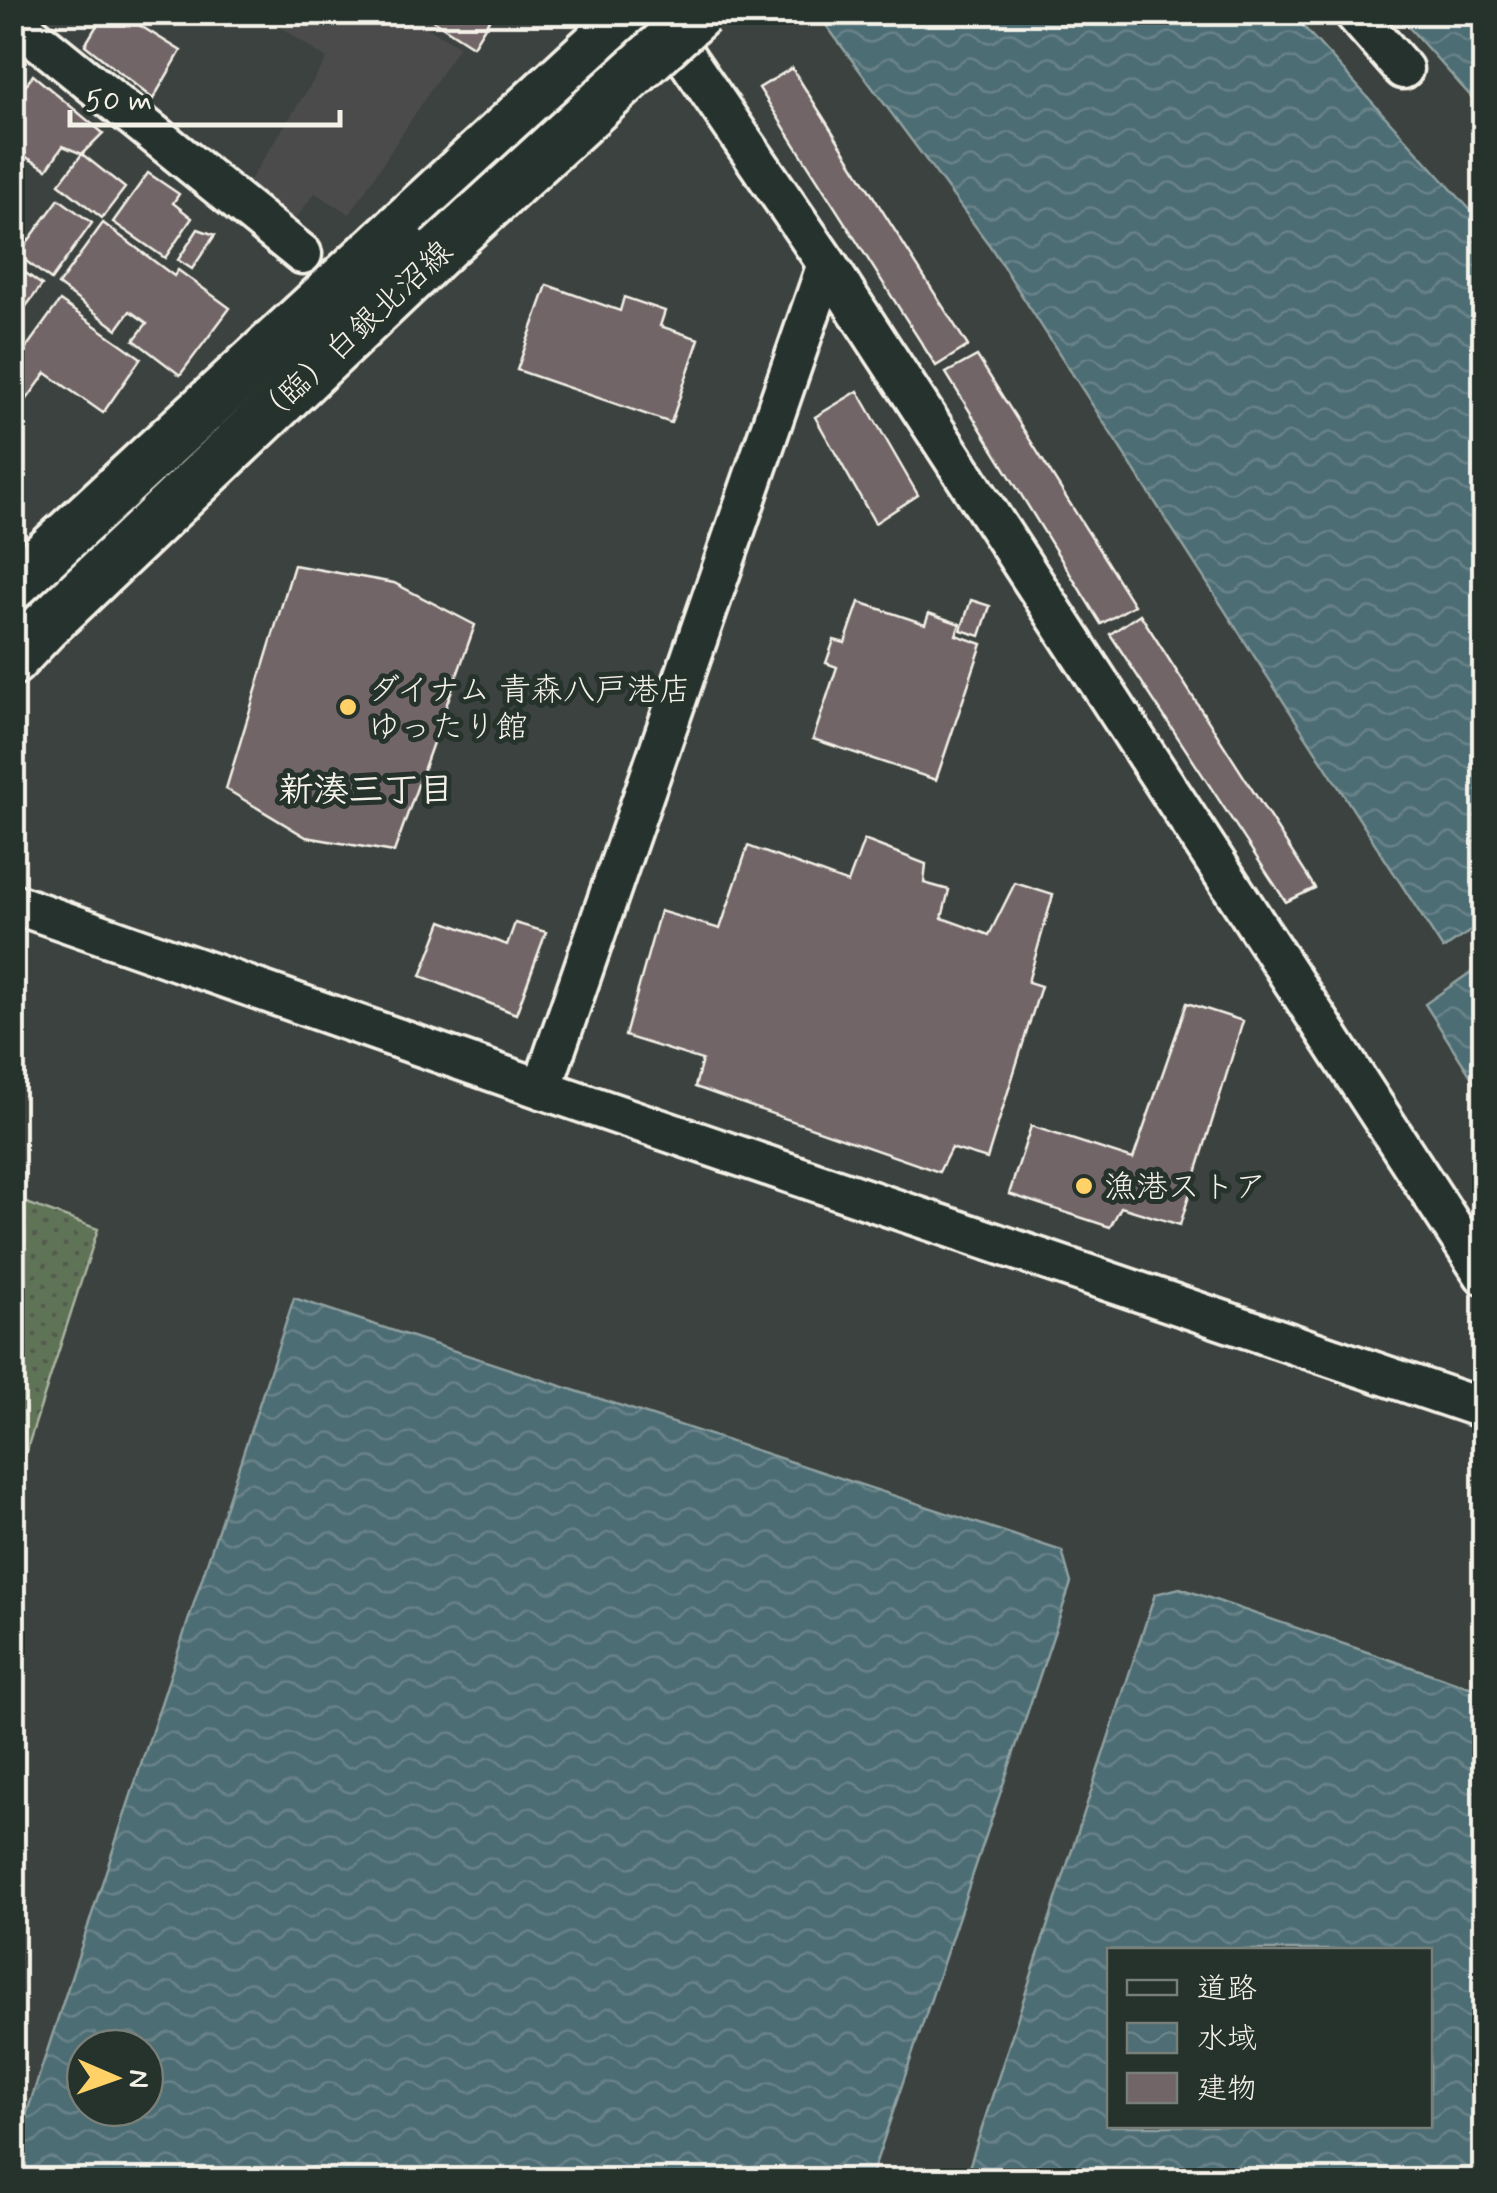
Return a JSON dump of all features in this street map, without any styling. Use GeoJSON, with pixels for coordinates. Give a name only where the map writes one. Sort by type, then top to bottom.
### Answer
{"type":"FeatureCollection","features":[{"type":"Feature","properties":{"kind":"street","name":"（臨）白銀北沼線"},"geometry":{"type":"LineString","coordinates":[[12,586],[632,12]]}},
{"type":"Feature","properties":{"kind":"street"},"geometry":{"type":"LineString","coordinates":[[655,12],[827,264],[1484,1275]]}},
{"type":"Feature","properties":{"kind":"street","name":"（臨）白銀北沼線"},"geometry":{"type":"LineString","coordinates":[[12,661],[44,626],[439,251],[700,12]]}},
{"type":"Feature","properties":{"kind":"street"},"geometry":{"type":"LineString","coordinates":[[1353,12],[1403,70]]}},
{"type":"Feature","properties":{"kind":"street"},"geometry":{"type":"LineString","coordinates":[[20,25],[302,254]]}},
{"type":"Feature","properties":{"kind":"street"},"geometry":{"type":"LineString","coordinates":[[542,1089],[827,264]]}},
{"type":"Feature","properties":{"kind":"street"},"geometry":{"type":"LineString","coordinates":[[12,903],[542,1089],[1484,1408]]}},
{"type":"Feature","properties":{"kind":"shaded area"},"geometry":{"type":"Polygon","coordinates":[[[284,13],[401,13],[459,46],[350,214],[315,193],[292,223],[245,188],[327,59],[277,24],[284,13]]]}},
{"type":"Feature","properties":{"kind":"green space"},"geometry":{"type":"Polygon","coordinates":[[[12,1198],[98,1229],[13,1492],[12,1198]]]}},
{"type":"Feature","properties":{"kind":"water"},"geometry":{"type":"Polygon","coordinates":[[[817,13],[1291,13],[1484,225],[1484,922],[1443,949],[990,246],[817,13]]]}},
{"type":"Feature","properties":{"kind":"water"},"geometry":{"type":"Polygon","coordinates":[[[1396,13],[1484,13],[1484,111],[1396,13]]]}},
{"type":"Feature","properties":{"kind":"water"},"geometry":{"type":"Polygon","coordinates":[[[1484,963],[1484,1097],[1425,1004],[1484,963]]]}},
{"type":"Feature","properties":{"kind":"water"},"geometry":{"type":"Polygon","coordinates":[[[294,1298],[1062,1551],[1071,1583],[870,2180],[13,2180],[13,2155],[294,1298]]]}},
{"type":"Feature","properties":{"kind":"water"},"geometry":{"type":"Polygon","coordinates":[[[1180,1588],[1484,1692],[1484,2180],[965,2180],[1155,1594],[1180,1588]]]}},
{"type":"Feature","properties":{"kind":"building"},"geometry":{"type":"Polygon","coordinates":[[[105,12],[118,12],[181,51],[153,99],[85,45],[105,12]]]}},
{"type":"Feature","properties":{"kind":"building"},"geometry":{"type":"Polygon","coordinates":[[[420,12],[494,12],[473,46],[420,12]]]}},
{"type":"Feature","properties":{"kind":"building"},"geometry":{"type":"Polygon","coordinates":[[[792,68],[968,346],[936,366],[759,88],[792,68]]]}},
{"type":"Feature","properties":{"kind":"building"},"geometry":{"type":"Polygon","coordinates":[[[33,75],[103,133],[82,154],[63,146],[47,169],[12,149],[12,105],[33,75]]]}},
{"type":"Feature","properties":{"kind":"building"},"geometry":{"type":"Polygon","coordinates":[[[82,154],[125,188],[102,218],[59,184],[82,154]]]}},
{"type":"Feature","properties":{"kind":"building"},"geometry":{"type":"Polygon","coordinates":[[[148,173],[179,194],[173,203],[192,218],[165,258],[113,222],[148,173]]]}},
{"type":"Feature","properties":{"kind":"building"},"geometry":{"type":"Polygon","coordinates":[[[59,199],[92,223],[51,280],[18,255],[59,199]]]}},
{"type":"Feature","properties":{"kind":"building"},"geometry":{"type":"Polygon","coordinates":[[[103,223],[174,276],[178,270],[230,308],[180,375],[134,340],[147,323],[130,311],[117,329],[58,285],[103,223]]]}},
{"type":"Feature","properties":{"kind":"building"},"geometry":{"type":"Polygon","coordinates":[[[198,229],[215,235],[192,269],[178,260],[198,229]]]}},
{"type":"Feature","properties":{"kind":"building"},"geometry":{"type":"Polygon","coordinates":[[[12,263],[42,285],[12,325],[12,263]]]}},
{"type":"Feature","properties":{"kind":"building"},"geometry":{"type":"Polygon","coordinates":[[[547,285],[620,311],[624,297],[665,311],[660,326],[699,339],[671,423],[517,370],[547,285]]]}},
{"type":"Feature","properties":{"kind":"building"},"geometry":{"type":"Polygon","coordinates":[[[60,301],[141,358],[103,413],[46,373],[12,420],[12,364],[60,301]]]}},
{"type":"Feature","properties":{"kind":"building"},"geometry":{"type":"Polygon","coordinates":[[[977,356],[1134,605],[1101,624],[946,373],[977,356]]]}},
{"type":"Feature","properties":{"kind":"building"},"geometry":{"type":"Polygon","coordinates":[[[858,391],[918,495],[875,523],[815,417],[858,391]]]}},
{"type":"Feature","properties":{"kind":"building","name":"ダイナム 青森八戸港店 ゆったり館"},"geometry":{"type":"Polygon","coordinates":[[[294,565],[394,583],[475,625],[394,852],[306,837],[226,789],[294,565]]]}},
{"type":"Feature","properties":{"kind":"building"},"geometry":{"type":"Polygon","coordinates":[[[971,600],[990,606],[980,636],[961,630],[971,600]]]}},
{"type":"Feature","properties":{"kind":"building"},"geometry":{"type":"Polygon","coordinates":[[[859,602],[925,624],[929,613],[960,624],[956,635],[982,644],[936,780],[813,739],[837,667],[826,663],[834,640],[845,643],[859,602]]]}},
{"type":"Feature","properties":{"kind":"building"},"geometry":{"type":"Polygon","coordinates":[[[1140,614],[1315,888],[1286,902],[1110,634],[1140,614]]]}},
{"type":"Feature","properties":{"kind":"building"},"geometry":{"type":"Polygon","coordinates":[[[864,840],[926,864],[924,883],[949,890],[942,918],[989,935],[1015,883],[1053,895],[1028,982],[1041,986],[987,1159],[951,1148],[939,1172],[695,1087],[702,1060],[625,1036],[660,911],[720,929],[748,846],[848,883],[864,840]]]}},
{"type":"Feature","properties":{"kind":"building"},"geometry":{"type":"Polygon","coordinates":[[[442,921],[507,945],[515,923],[546,932],[516,1014],[421,976],[442,921]]]}},
{"type":"Feature","properties":{"kind":"building"},"geometry":{"type":"Polygon","coordinates":[[[1187,1003],[1243,1021],[1180,1225],[1121,1207],[1110,1227],[1009,1194],[1031,1126],[1133,1159],[1187,1003]]]}},
{"type":"Feature","properties":{"kind":"place","name":"ダイナム 青森八戸港店 ゆったり館"},"geometry":{"type":"Point","coordinates":[348,707]}},
{"type":"Feature","properties":{"kind":"place","name":"漁港ストア"},"geometry":{"type":"Point","coordinates":[1084,1186]}},
{"type":"Feature","properties":{"kind":"district","name":"新湊三丁目"},"geometry":{"type":"Point","coordinates":[366,789]}}]}
